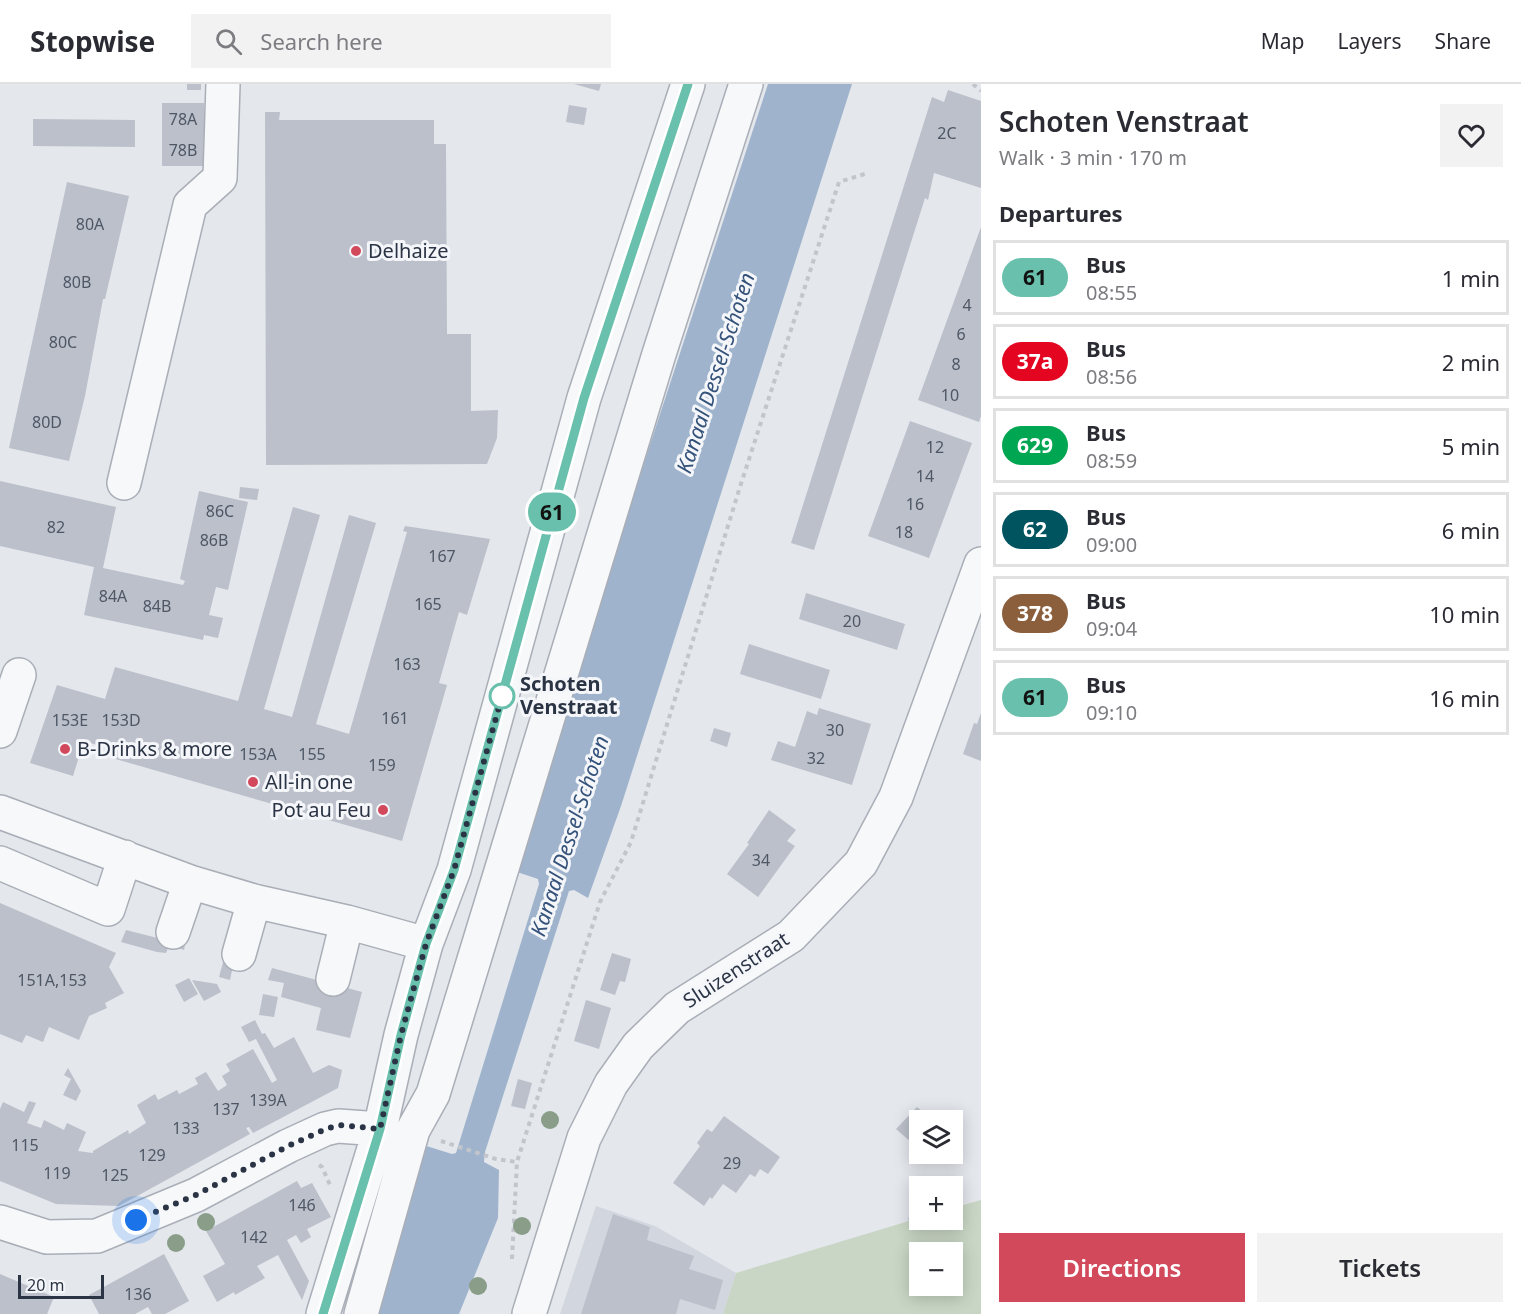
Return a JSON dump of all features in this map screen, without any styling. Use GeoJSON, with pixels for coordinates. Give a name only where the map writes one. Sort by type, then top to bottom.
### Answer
{"type":"FeatureCollection","features":[{"type":"Feature","properties":{"kind":"street"},"geometry":{"type":"LineString","coordinates":[[124,483],[190,205],[220,178],[223,84]]}},
{"type":"Feature","properties":{"kind":"street"},"geometry":{"type":"LineString","coordinates":[[323,1314],[380,1129],[401,1035],[426,944],[454,870],[584,398],[688,84]]}},
{"type":"Feature","properties":{"kind":"street"},"geometry":{"type":"LineString","coordinates":[[361,1314],[413,1130],[433,1094],[659,354],[746,84]]}},
{"type":"Feature","properties":{"kind":"street","name":"Sluizenstraat"},"geometry":{"type":"LineString","coordinates":[[529,1314],[584,1138],[612,1083],[638,1046],[677,1008],[791,936],[861,863],[896,797],[981,564]]}},
{"type":"Feature","properties":{"kind":"street"},"geometry":{"type":"LineString","coordinates":[[0,731],[19,675]]}},
{"type":"Feature","properties":{"kind":"street"},"geometry":{"type":"LineString","coordinates":[[0,812],[190,882],[254,901],[347,922],[426,944]]}},
{"type":"Feature","properties":{"kind":"street"},"geometry":{"type":"LineString","coordinates":[[0,863],[108,909],[125,857]]}},
{"type":"Feature","properties":{"kind":"street"},"geometry":{"type":"LineString","coordinates":[[173,932],[190,882]]}},
{"type":"Feature","properties":{"kind":"street"},"geometry":{"type":"LineString","coordinates":[[239,954],[254,901]]}},
{"type":"Feature","properties":{"kind":"street"},"geometry":{"type":"LineString","coordinates":[[333,979],[347,922]]}},
{"type":"Feature","properties":{"kind":"street"},"geometry":{"type":"LineString","coordinates":[[0,1222],[47,1237],[97,1236],[196,1195],[288,1146],[326,1129],[338,1125],[380,1129]]}},
{"type":"Feature","properties":{"kind":"path"},"geometry":{"type":"LineString","coordinates":[[973,84],[981,91]]}},
{"type":"Feature","properties":{"kind":"path"},"geometry":{"type":"LineString","coordinates":[[510,1269],[517,1162],[600,902],[631,842],[739,490],[839,182],[868,173]]}},
{"type":"Feature","properties":{"kind":"path"},"geometry":{"type":"LineString","coordinates":[[446,1143],[496,1159],[517,1162]]}},
{"type":"Feature","properties":{"kind":"path"},"geometry":{"type":"LineString","coordinates":[[288,1146],[322,1167],[331,1187]]}},
{"type":"Feature","properties":{"kind":"shaded area"},"geometry":{"type":"Polygon","coordinates":[[[596,1206],[655,1226],[736,1273],[723,1314],[560,1314],[596,1206]]]}},
{"type":"Feature","properties":{"kind":"green space"},"geometry":{"type":"Polygon","coordinates":[[[981,1200],[981,1314],[723,1314],[736,1273],[909,1221],[909,1230],[963,1230],[963,1205],[981,1200]]]}},
{"type":"Feature","properties":{"kind":"water","name":"Kanaal Dessel-Schoten"},"geometry":{"type":"Polygon","coordinates":[[[768,84],[852,84],[621,806],[588,898],[574,890],[569,891],[485,1152],[484,1162],[499,1170],[498,1218],[459,1314],[369,1314],[420,1144],[452,1154],[456,1153],[539,884],[538,879],[517,872],[526,824],[768,84]]]}},
{"type":"Feature","properties":{"kind":"building"},"geometry":{"type":"Polygon","coordinates":[[[187,84],[201,84],[201,90],[187,90],[187,84]]]}},
{"type":"Feature","properties":{"kind":"building"},"geometry":{"type":"Polygon","coordinates":[[[574,84],[601,84],[599,91],[574,84]]]}},
{"type":"Feature","properties":{"kind":"building"},"geometry":{"type":"Polygon","coordinates":[[[948,90],[981,101],[981,188],[934,173],[928,200],[925,198],[814,550],[791,543],[932,97],[944,102],[948,90]]]}},
{"type":"Feature","properties":{"kind":"building"},"geometry":{"type":"Polygon","coordinates":[[[162,103],[204,103],[204,166],[162,166],[162,103]]]}},
{"type":"Feature","properties":{"kind":"building"},"geometry":{"type":"Polygon","coordinates":[[[569,105],[587,108],[584,125],[566,122],[569,105]]]}},
{"type":"Feature","properties":{"kind":"building","name":"Delhaize"},"geometry":{"type":"Polygon","coordinates":[[[265,112],[280,112],[279,120],[434,120],[434,144],[446,144],[447,334],[471,334],[471,411],[498,410],[497,438],[487,464],[266,465],[265,112]]]}},
{"type":"Feature","properties":{"kind":"building"},"geometry":{"type":"Polygon","coordinates":[[[33,119],[135,120],[135,147],[33,146],[33,119]]]}},
{"type":"Feature","properties":{"kind":"building"},"geometry":{"type":"Polygon","coordinates":[[[67,182],[129,196],[105,299],[103,299],[85,396],[69,461],[9,448],[67,182]]]}},
{"type":"Feature","properties":{"kind":"building"},"geometry":{"type":"Polygon","coordinates":[[[981,227],[981,416],[979,422],[918,400],[981,227]]]}},
{"type":"Feature","properties":{"kind":"building"},"geometry":{"type":"Polygon","coordinates":[[[910,421],[972,443],[929,558],[868,536],[910,421]]]}},
{"type":"Feature","properties":{"kind":"building"},"geometry":{"type":"Polygon","coordinates":[[[0,481],[116,507],[103,568],[183,585],[185,581],[180,579],[199,491],[248,502],[228,590],[216,587],[209,615],[223,618],[218,638],[204,635],[203,640],[84,615],[94,567],[0,546],[0,481]]]}},
{"type":"Feature","properties":{"kind":"building"},"geometry":{"type":"Polygon","coordinates":[[[240,487],[259,489],[257,500],[239,498],[240,487]]]}},
{"type":"Feature","properties":{"kind":"building"},"geometry":{"type":"Polygon","coordinates":[[[293,507],[320,515],[264,709],[292,717],[349,515],[376,523],[316,724],[349,734],[407,532],[403,531],[405,526],[490,539],[467,615],[459,612],[439,683],[447,685],[402,841],[112,758],[114,750],[84,741],[73,776],[30,763],[57,685],[105,699],[115,667],[238,701],[293,507]]]}},
{"type":"Feature","properties":{"kind":"building"},"geometry":{"type":"Polygon","coordinates":[[[806,593],[905,624],[897,650],[799,619],[806,593]]]}},
{"type":"Feature","properties":{"kind":"building"},"geometry":{"type":"Polygon","coordinates":[[[749,644],[830,670],[821,699],[740,674],[749,644]]]}},
{"type":"Feature","properties":{"kind":"building"},"geometry":{"type":"Polygon","coordinates":[[[819,708],[871,724],[852,785],[771,760],[778,741],[795,747],[807,711],[817,715],[819,708]]]}},
{"type":"Feature","properties":{"kind":"building"},"geometry":{"type":"Polygon","coordinates":[[[981,713],[981,761],[963,754],[974,723],[977,724],[981,713]]]}},
{"type":"Feature","properties":{"kind":"building"},"geometry":{"type":"Polygon","coordinates":[[[714,728],[731,733],[727,747],[710,741],[714,728]]]}},
{"type":"Feature","properties":{"kind":"building"},"geometry":{"type":"Polygon","coordinates":[[[769,810],[796,830],[787,841],[795,846],[758,897],[727,874],[749,844],[747,843],[769,810]]]}},
{"type":"Feature","properties":{"kind":"building"},"geometry":{"type":"Polygon","coordinates":[[[0,903],[116,953],[109,967],[124,993],[105,1003],[107,1008],[89,1016],[79,1040],[49,1027],[43,1042],[26,1035],[22,1043],[0,1034],[0,903]]]}},
{"type":"Feature","properties":{"kind":"building"},"geometry":{"type":"Polygon","coordinates":[[[126,930],[185,945],[184,950],[169,945],[166,953],[157,952],[121,942],[126,930]]]}},
{"type":"Feature","properties":{"kind":"building"},"geometry":{"type":"Polygon","coordinates":[[[612,953],[631,959],[625,982],[620,981],[615,995],[600,990],[612,953]]]}},
{"type":"Feature","properties":{"kind":"building"},"geometry":{"type":"Polygon","coordinates":[[[225,955],[251,962],[249,969],[233,966],[230,980],[219,977],[225,955]]]}},
{"type":"Feature","properties":{"kind":"building"},"geometry":{"type":"Polygon","coordinates":[[[272,968],[362,992],[350,1038],[316,1030],[321,1008],[281,997],[284,983],[268,980],[272,968]]]}},
{"type":"Feature","properties":{"kind":"building"},"geometry":{"type":"Polygon","coordinates":[[[189,978],[198,994],[184,1002],[175,985],[189,978]]]}},
{"type":"Feature","properties":{"kind":"building"},"geometry":{"type":"Polygon","coordinates":[[[192,980],[217,984],[221,992],[204,1001],[192,980]]]}},
{"type":"Feature","properties":{"kind":"building"},"geometry":{"type":"Polygon","coordinates":[[[263,994],[278,997],[274,1017],[259,1015],[263,994]]]}},
{"type":"Feature","properties":{"kind":"building"},"geometry":{"type":"Polygon","coordinates":[[[586,1000],[611,1008],[599,1049],[574,1041],[586,1000]]]}},
{"type":"Feature","properties":{"kind":"building"},"geometry":{"type":"Polygon","coordinates":[[[255,1020],[262,1034],[265,1033],[274,1048],[294,1037],[313,1073],[329,1065],[342,1070],[338,1088],[253,1133],[249,1127],[246,1128],[250,1134],[119,1206],[56,1204],[0,1181],[0,1109],[3,1102],[24,1112],[29,1101],[36,1103],[27,1123],[41,1128],[44,1120],[64,1130],[67,1123],[86,1132],[78,1151],[93,1153],[128,1130],[129,1134],[146,1123],[137,1105],[155,1094],[158,1100],[177,1090],[179,1094],[198,1084],[195,1078],[206,1072],[218,1091],[227,1085],[222,1076],[230,1071],[226,1064],[253,1049],[272,1083],[277,1080],[256,1039],[249,1042],[241,1027],[255,1020]]]}},
{"type":"Feature","properties":{"kind":"building"},"geometry":{"type":"Polygon","coordinates":[[[68,1068],[81,1091],[76,1101],[63,1095],[71,1079],[64,1075],[68,1068]]]}},
{"type":"Feature","properties":{"kind":"building"},"geometry":{"type":"Polygon","coordinates":[[[518,1079],[532,1083],[525,1109],[511,1106],[518,1079]]]}},
{"type":"Feature","properties":{"kind":"building"},"geometry":{"type":"Polygon","coordinates":[[[909,1115],[909,1140],[896,1129],[909,1115]]]}},
{"type":"Feature","properties":{"kind":"building"},"geometry":{"type":"Polygon","coordinates":[[[724,1116],[780,1157],[768,1174],[760,1169],[755,1177],[750,1174],[736,1193],[723,1184],[704,1206],[673,1183],[700,1146],[697,1143],[707,1129],[712,1132],[724,1116]]]}},
{"type":"Feature","properties":{"kind":"building"},"geometry":{"type":"Polygon","coordinates":[[[297,1181],[301,1188],[312,1183],[331,1217],[307,1229],[311,1237],[301,1243],[296,1235],[287,1240],[309,1281],[302,1300],[278,1255],[257,1266],[265,1278],[217,1302],[203,1276],[225,1264],[206,1231],[297,1181]]]}},
{"type":"Feature","properties":{"kind":"building"},"geometry":{"type":"Polygon","coordinates":[[[613,1214],[650,1227],[647,1240],[694,1256],[689,1269],[723,1280],[715,1310],[680,1299],[676,1314],[581,1314],[613,1214]]]}},
{"type":"Feature","properties":{"kind":"building"},"geometry":{"type":"Polygon","coordinates":[[[164,1254],[189,1301],[165,1314],[152,1314],[148,1307],[135,1314],[99,1314],[89,1295],[164,1254]]]}},
{"type":"Feature","properties":{"kind":"building"},"geometry":{"type":"Polygon","coordinates":[[[0,1274],[54,1297],[47,1314],[0,1314],[0,1274]]]}},
{"type":"Feature","properties":{"kind":"bus line","name":"61"},"geometry":{"type":"LineString","coordinates":[[323,1314],[380,1129],[401,1035],[426,944],[454,870],[584,398],[688,84]]}},
{"type":"Feature","properties":{"kind":"place","name":"Delhaize"},"geometry":{"type":"Point","coordinates":[356,251]}},
{"type":"Feature","properties":{"kind":"place","name":"Schoten Venstraat"},"geometry":{"type":"Point","coordinates":[502,696]}},
{"type":"Feature","properties":{"kind":"place","name":"B-Drinks & more"},"geometry":{"type":"Point","coordinates":[65,749]}},
{"type":"Feature","properties":{"kind":"place","name":"All-in one"},"geometry":{"type":"Point","coordinates":[253,782]}},
{"type":"Feature","properties":{"kind":"place","name":"Pot au Feu"},"geometry":{"type":"Point","coordinates":[383,810]}},
{"type":"Feature","properties":{"kind":"route"},"geometry":{"type":"LineString","coordinates":[[136,1220],[196,1195],[288,1146],[326,1129],[338,1125],[380,1129],[401,1035],[426,944],[454,870],[502,696]]}}]}
